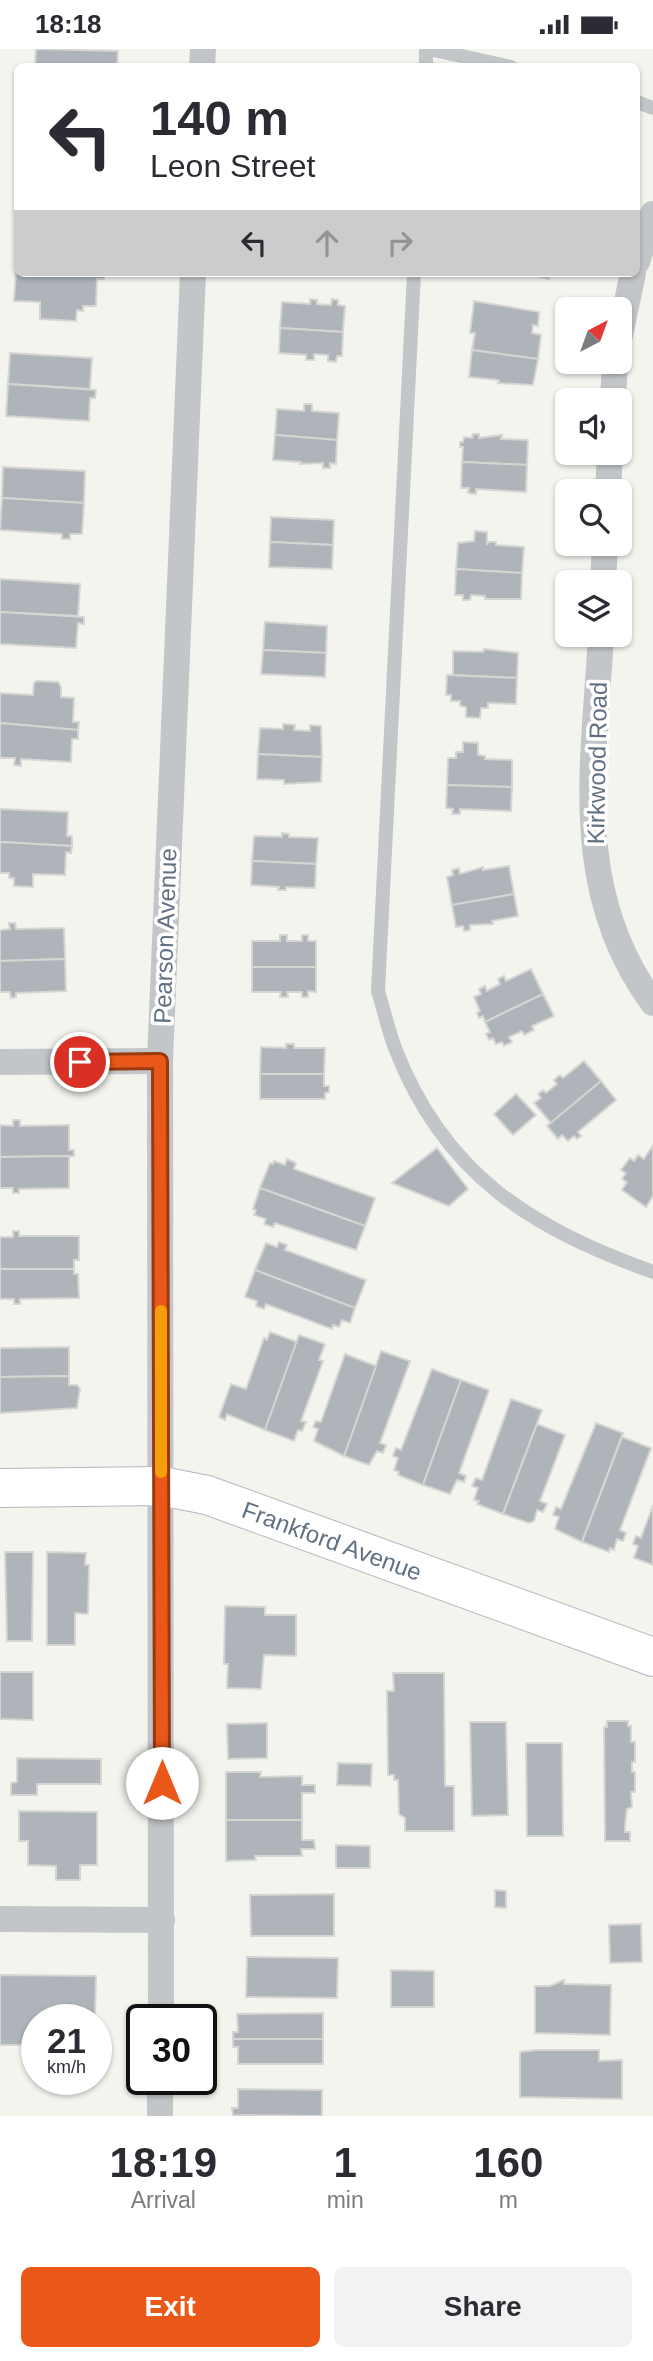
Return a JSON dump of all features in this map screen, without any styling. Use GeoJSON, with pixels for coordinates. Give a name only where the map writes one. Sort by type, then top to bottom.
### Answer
{"type":"FeatureCollection","features":[{"type":"Feature","properties":{"kind":"main road","name":"Frankford Avenue"},"geometry":{"type":"LineString","coordinates":[[0,1488],[161,1486],[207,1495],[653,1657]]}},
{"type":"Feature","properties":{"kind":"street"},"geometry":{"type":"LineString","coordinates":[[640,253],[653,213]]}},
{"type":"Feature","properties":{"kind":"street","name":"Pearson Avenue"},"geometry":{"type":"LineString","coordinates":[[161,2004],[160,1061],[193,277]]}},
{"type":"Feature","properties":{"kind":"street"},"geometry":{"type":"LineString","coordinates":[[629,297],[633,277]]}},
{"type":"Feature","properties":{"kind":"street","name":"Kirkwood Road"},"geometry":{"type":"LineString","coordinates":[[600,647],[591,826],[600,888],[613,932],[631,973],[653,1003]]}},
{"type":"Feature","properties":{"kind":"street"},"geometry":{"type":"LineString","coordinates":[[0,1062],[160,1061]]}},
{"type":"Feature","properties":{"kind":"street"},"geometry":{"type":"LineString","coordinates":[[0,1919],[162,1920]]}},
{"type":"Feature","properties":{"kind":"street"},"geometry":{"type":"LineString","coordinates":[[160,2095],[160,2116]]}},
{"type":"Feature","properties":{"kind":"lane"},"geometry":{"type":"LineString","coordinates":[[428,49],[493,63]]}},
{"type":"Feature","properties":{"kind":"lane"},"geometry":{"type":"LineString","coordinates":[[414,277],[378,991],[395,1048],[425,1109],[473,1173],[509,1204],[559,1234],[653,1272]]}},
{"type":"Feature","properties":{"kind":"building"},"geometry":{"type":"Polygon","coordinates":[[[36,49],[118,51],[117,63],[35,63],[36,49]]]}},
{"type":"Feature","properties":{"kind":"building"},"geometry":{"type":"Polygon","coordinates":[[[16,277],[104,277],[97,279],[96,306],[83,306],[83,311],[77,310],[76,321],[40,319],[40,302],[14,301],[16,277]]]}},
{"type":"Feature","properties":{"kind":"building"},"geometry":{"type":"Polygon","coordinates":[[[310,299],[317,300],[317,304],[331,305],[332,299],[338,300],[338,305],[345,306],[343,332],[280,328],[282,302],[310,304],[310,299]]]}},
{"type":"Feature","properties":{"kind":"building"},"geometry":{"type":"Polygon","coordinates":[[[474,301],[539,312],[538,326],[533,325],[532,333],[541,335],[538,359],[472,350],[475,333],[470,333],[474,301]]]}},
{"type":"Feature","properties":{"kind":"building"},"geometry":{"type":"Polygon","coordinates":[[[280,328],[343,332],[342,356],[337,356],[336,362],[328,361],[328,355],[314,354],[314,360],[306,360],[306,355],[279,353],[280,328]]]}},
{"type":"Feature","properties":{"kind":"building"},"geometry":{"type":"Polygon","coordinates":[[[472,350],[538,359],[533,385],[498,383],[499,380],[469,377],[472,350]]]}},
{"type":"Feature","properties":{"kind":"building"},"geometry":{"type":"Polygon","coordinates":[[[10,353],[92,358],[90,389],[8,384],[10,353]]]}},
{"type":"Feature","properties":{"kind":"building"},"geometry":{"type":"Polygon","coordinates":[[[8,384],[96,390],[95,398],[90,398],[89,421],[6,416],[8,384]]]}},
{"type":"Feature","properties":{"kind":"building"},"geometry":{"type":"Polygon","coordinates":[[[304,404],[312,404],[312,411],[339,413],[337,440],[275,435],[277,409],[304,411],[304,404]]]}},
{"type":"Feature","properties":{"kind":"building"},"geometry":{"type":"Polygon","coordinates":[[[473,434],[479,434],[479,438],[502,435],[501,439],[528,440],[527,465],[462,462],[463,447],[460,447],[460,442],[463,442],[464,437],[472,438],[473,434]]]}},
{"type":"Feature","properties":{"kind":"building"},"geometry":{"type":"Polygon","coordinates":[[[275,435],[337,440],[336,464],[330,463],[330,468],[323,468],[323,463],[300,464],[301,462],[273,460],[275,435]]]}},
{"type":"Feature","properties":{"kind":"building"},"geometry":{"type":"Polygon","coordinates":[[[462,462],[527,465],[526,492],[476,489],[476,494],[468,493],[469,488],[461,488],[462,462]]]}},
{"type":"Feature","properties":{"kind":"building"},"geometry":{"type":"Polygon","coordinates":[[[3,467],[85,471],[84,503],[2,498],[3,467]]]}},
{"type":"Feature","properties":{"kind":"building"},"geometry":{"type":"Polygon","coordinates":[[[2,498],[84,503],[82,534],[70,534],[70,539],[62,539],[62,534],[0,530],[2,498]]]}},
{"type":"Feature","properties":{"kind":"building"},"geometry":{"type":"Polygon","coordinates":[[[271,517],[334,520],[333,545],[270,542],[271,517]]]}},
{"type":"Feature","properties":{"kind":"building"},"geometry":{"type":"Polygon","coordinates":[[[475,531],[487,532],[487,545],[488,542],[496,542],[496,545],[524,547],[522,573],[456,569],[458,543],[474,541],[475,531]]]}},
{"type":"Feature","properties":{"kind":"building"},"geometry":{"type":"Polygon","coordinates":[[[270,542],[333,545],[332,569],[269,567],[270,542]]]}},
{"type":"Feature","properties":{"kind":"building"},"geometry":{"type":"Polygon","coordinates":[[[456,569],[522,573],[521,599],[485,599],[485,596],[471,595],[470,600],[463,600],[463,595],[455,595],[456,569]]]}},
{"type":"Feature","properties":{"kind":"building"},"geometry":{"type":"Polygon","coordinates":[[[0,579],[80,584],[78,616],[0,612],[0,579]]]}},
{"type":"Feature","properties":{"kind":"building"},"geometry":{"type":"Polygon","coordinates":[[[0,612],[84,617],[84,624],[78,623],[76,648],[0,644],[0,612]]]}},
{"type":"Feature","properties":{"kind":"building"},"geometry":{"type":"Polygon","coordinates":[[[265,622],[327,626],[326,653],[263,650],[265,622]]]}},
{"type":"Feature","properties":{"kind":"building"},"geometry":{"type":"Polygon","coordinates":[[[484,649],[518,653],[517,678],[453,675],[453,651],[483,652],[484,649]]]}},
{"type":"Feature","properties":{"kind":"building"},"geometry":{"type":"Polygon","coordinates":[[[263,650],[326,653],[325,677],[261,674],[263,650]]]}},
{"type":"Feature","properties":{"kind":"building"},"geometry":{"type":"Polygon","coordinates":[[[447,675],[517,678],[516,704],[488,703],[488,708],[481,708],[480,718],[466,717],[466,707],[460,706],[460,701],[451,701],[451,695],[446,695],[447,675]]]}},
{"type":"Feature","properties":{"kind":"building"},"geometry":{"type":"Polygon","coordinates":[[[58,682],[61,697],[74,698],[73,722],[79,722],[78,730],[0,723],[0,693],[33,695],[34,683],[58,682]]]}},
{"type":"Feature","properties":{"kind":"building"},"geometry":{"type":"Polygon","coordinates":[[[0,723],[78,730],[78,739],[72,739],[71,762],[21,759],[21,766],[14,765],[15,758],[0,758],[0,723]]]}},
{"type":"Feature","properties":{"kind":"building"},"geometry":{"type":"Polygon","coordinates":[[[283,724],[295,725],[294,730],[310,731],[310,725],[321,726],[322,757],[258,754],[260,728],[283,729],[283,724]]]}},
{"type":"Feature","properties":{"kind":"building"},"geometry":{"type":"Polygon","coordinates":[[[463,742],[478,743],[478,755],[485,756],[485,759],[512,760],[512,787],[447,785],[448,758],[456,758],[456,752],[463,752],[463,742]]]}},
{"type":"Feature","properties":{"kind":"building"},"geometry":{"type":"Polygon","coordinates":[[[258,754],[322,757],[321,782],[284,784],[284,780],[257,779],[258,754]]]}},
{"type":"Feature","properties":{"kind":"building"},"geometry":{"type":"Polygon","coordinates":[[[447,785],[512,787],[511,811],[460,809],[460,814],[452,814],[453,809],[446,808],[447,785]]]}},
{"type":"Feature","properties":{"kind":"building"},"geometry":{"type":"Polygon","coordinates":[[[0,809],[68,812],[67,836],[72,836],[72,846],[0,842],[0,809]]]}},
{"type":"Feature","properties":{"kind":"building"},"geometry":{"type":"Polygon","coordinates":[[[282,833],[289,834],[289,837],[318,838],[316,864],[252,861],[254,836],[282,837],[282,833]]]}},
{"type":"Feature","properties":{"kind":"building"},"geometry":{"type":"Polygon","coordinates":[[[0,842],[72,846],[71,853],[66,852],[65,875],[33,874],[33,887],[14,886],[14,878],[9,878],[9,873],[0,873],[0,842]]]}},
{"type":"Feature","properties":{"kind":"building"},"geometry":{"type":"Polygon","coordinates":[[[252,861],[316,864],[315,888],[286,887],[286,890],[278,890],[279,887],[251,885],[252,861]]]}},
{"type":"Feature","properties":{"kind":"building"},"geometry":{"type":"Polygon","coordinates":[[[509,866],[514,894],[452,905],[447,877],[453,875],[452,870],[459,868],[460,874],[483,867],[483,870],[509,866]]]}},
{"type":"Feature","properties":{"kind":"building"},"geometry":{"type":"Polygon","coordinates":[[[514,894],[518,916],[492,921],[493,924],[470,925],[470,930],[464,931],[463,926],[456,927],[452,905],[514,894]]]}},
{"type":"Feature","properties":{"kind":"building"},"geometry":{"type":"Polygon","coordinates":[[[9,923],[15,923],[16,929],[64,928],[65,959],[0,961],[0,930],[10,929],[9,923]]]}},
{"type":"Feature","properties":{"kind":"building"},"geometry":{"type":"Polygon","coordinates":[[[280,935],[287,935],[287,941],[302,941],[302,935],[308,935],[308,941],[316,941],[316,967],[252,967],[252,941],[280,941],[280,935]]]}},
{"type":"Feature","properties":{"kind":"building"},"geometry":{"type":"Polygon","coordinates":[[[65,959],[66,991],[16,993],[16,997],[11,998],[10,992],[0,992],[0,961],[65,959]]]}},
{"type":"Feature","properties":{"kind":"building"},"geometry":{"type":"Polygon","coordinates":[[[252,967],[316,967],[316,992],[308,991],[308,997],[302,997],[302,992],[287,992],[288,997],[280,997],[281,992],[252,992],[252,967]]]}},
{"type":"Feature","properties":{"kind":"building"},"geometry":{"type":"Polygon","coordinates":[[[531,969],[543,994],[485,1022],[483,1016],[479,1018],[477,1013],[480,1011],[474,997],[481,994],[479,989],[485,986],[487,991],[500,984],[498,979],[504,976],[506,981],[531,969]]]}},
{"type":"Feature","properties":{"kind":"building"},"geometry":{"type":"Polygon","coordinates":[[[543,994],[554,1016],[532,1026],[534,1030],[524,1035],[522,1031],[509,1037],[512,1042],[504,1046],[502,1042],[496,1044],[493,1038],[489,1040],[486,1034],[490,1032],[485,1022],[543,994]]]}},
{"type":"Feature","properties":{"kind":"building"},"geometry":{"type":"Polygon","coordinates":[[[286,1044],[294,1044],[294,1048],[325,1048],[324,1074],[260,1074],[261,1047],[286,1048],[286,1044]]]}},
{"type":"Feature","properties":{"kind":"building"},"geometry":{"type":"Polygon","coordinates":[[[584,1061],[601,1081],[551,1123],[534,1103],[541,1098],[538,1094],[543,1090],[546,1093],[557,1084],[554,1080],[560,1075],[563,1078],[584,1061]]]}},
{"type":"Feature","properties":{"kind":"building"},"geometry":{"type":"Polygon","coordinates":[[[260,1074],[324,1074],[324,1086],[329,1086],[329,1092],[325,1093],[325,1099],[260,1099],[260,1074]]]}},
{"type":"Feature","properties":{"kind":"building"},"geometry":{"type":"Polygon","coordinates":[[[601,1081],[616,1100],[578,1132],[581,1136],[577,1139],[574,1136],[568,1141],[562,1135],[558,1139],[547,1126],[601,1081]]]}},
{"type":"Feature","properties":{"kind":"building"},"geometry":{"type":"Polygon","coordinates":[[[516,1094],[536,1115],[513,1135],[494,1114],[516,1094]]]}},
{"type":"Feature","properties":{"kind":"building"},"geometry":{"type":"Polygon","coordinates":[[[13,1120],[20,1120],[20,1126],[69,1125],[69,1150],[74,1150],[74,1156],[0,1157],[0,1125],[13,1126],[13,1120]]]}},
{"type":"Feature","properties":{"kind":"building"},"geometry":{"type":"Polygon","coordinates":[[[653,1145],[653,1196],[646,1207],[622,1190],[627,1182],[622,1179],[626,1173],[621,1170],[630,1158],[634,1161],[638,1155],[644,1159],[653,1145]]]}},
{"type":"Feature","properties":{"kind":"building"},"geometry":{"type":"Polygon","coordinates":[[[437,1148],[468,1189],[449,1206],[392,1183],[437,1148]]]}},
{"type":"Feature","properties":{"kind":"building"},"geometry":{"type":"Polygon","coordinates":[[[69,1156],[69,1188],[19,1189],[19,1193],[13,1193],[13,1188],[0,1188],[0,1157],[69,1156]]]}},
{"type":"Feature","properties":{"kind":"building"},"geometry":{"type":"Polygon","coordinates":[[[287,1159],[296,1163],[294,1169],[375,1198],[365,1226],[260,1188],[270,1163],[273,1164],[274,1161],[285,1165],[287,1159]]]}},
{"type":"Feature","properties":{"kind":"building"},"geometry":{"type":"Polygon","coordinates":[[[260,1188],[365,1226],[356,1250],[275,1223],[273,1227],[264,1224],[266,1219],[254,1215],[256,1210],[253,1209],[260,1188]]]}},
{"type":"Feature","properties":{"kind":"building"},"geometry":{"type":"Polygon","coordinates":[[[13,1231],[19,1231],[19,1236],[79,1236],[79,1260],[74,1260],[74,1269],[0,1269],[0,1237],[13,1237],[13,1231]]]}},
{"type":"Feature","properties":{"kind":"building"},"geometry":{"type":"Polygon","coordinates":[[[279,1242],[287,1245],[285,1250],[366,1280],[355,1308],[255,1270],[266,1243],[277,1247],[279,1242]]]}},
{"type":"Feature","properties":{"kind":"building"},"geometry":{"type":"Polygon","coordinates":[[[0,1269],[74,1269],[74,1274],[78,1274],[79,1298],[20,1299],[20,1304],[14,1304],[14,1299],[0,1299],[0,1269]]]}},
{"type":"Feature","properties":{"kind":"building"},"geometry":{"type":"Polygon","coordinates":[[[255,1270],[355,1308],[350,1323],[342,1320],[339,1327],[333,1325],[332,1329],[266,1304],[264,1309],[256,1306],[257,1301],[245,1297],[255,1270]]]}},
{"type":"Feature","properties":{"kind":"building"},"geometry":{"type":"Polygon","coordinates":[[[270,1332],[297,1342],[265,1430],[227,1414],[225,1420],[219,1417],[231,1384],[246,1389],[264,1338],[267,1340],[270,1332]]]}},
{"type":"Feature","properties":{"kind":"building"},"geometry":{"type":"Polygon","coordinates":[[[299,1335],[325,1344],[319,1360],[323,1361],[301,1421],[306,1422],[302,1431],[298,1430],[294,1441],[265,1430],[299,1335]]]}},
{"type":"Feature","properties":{"kind":"building"},"geometry":{"type":"Polygon","coordinates":[[[69,1347],[69,1376],[0,1377],[0,1348],[69,1347]]]}},
{"type":"Feature","properties":{"kind":"building"},"geometry":{"type":"Polygon","coordinates":[[[381,1351],[410,1361],[380,1443],[386,1445],[383,1453],[377,1451],[369,1465],[344,1456],[381,1351]]]}},
{"type":"Feature","properties":{"kind":"building"},"geometry":{"type":"Polygon","coordinates":[[[345,1354],[376,1366],[344,1456],[314,1441],[318,1429],[313,1427],[316,1421],[321,1422],[345,1354]]]}},
{"type":"Feature","properties":{"kind":"building"},"geometry":{"type":"Polygon","coordinates":[[[432,1369],[461,1380],[423,1485],[398,1475],[399,1472],[394,1470],[398,1458],[393,1456],[396,1448],[401,1450],[432,1369]]]}},
{"type":"Feature","properties":{"kind":"building"},"geometry":{"type":"Polygon","coordinates":[[[69,1376],[69,1385],[77,1385],[80,1389],[77,1408],[0,1413],[0,1377],[69,1376]]]}},
{"type":"Feature","properties":{"kind":"building"},"geometry":{"type":"Polygon","coordinates":[[[461,1380],[489,1390],[459,1473],[466,1476],[464,1482],[457,1480],[450,1494],[423,1485],[461,1380]]]}},
{"type":"Feature","properties":{"kind":"building"},"geometry":{"type":"Polygon","coordinates":[[[511,1399],[542,1410],[503,1514],[477,1504],[479,1501],[474,1500],[478,1488],[472,1486],[476,1478],[482,1480],[511,1399]]]}},
{"type":"Feature","properties":{"kind":"building"},"geometry":{"type":"Polygon","coordinates":[[[596,1423],[623,1433],[582,1542],[555,1529],[559,1517],[553,1515],[556,1507],[561,1509],[596,1423]]]}},
{"type":"Feature","properties":{"kind":"building"},"geometry":{"type":"Polygon","coordinates":[[[537,1424],[565,1435],[540,1501],[547,1504],[543,1512],[537,1510],[534,1521],[529,1523],[503,1514],[537,1424]]]}},
{"type":"Feature","properties":{"kind":"building"},"geometry":{"type":"Polygon","coordinates":[[[622,1437],[651,1448],[620,1530],[626,1533],[623,1541],[617,1539],[614,1550],[610,1548],[609,1552],[582,1542],[622,1437]]]}},
{"type":"Feature","properties":{"kind":"building"},"geometry":{"type":"Polygon","coordinates":[[[653,1505],[653,1565],[634,1558],[638,1546],[633,1544],[636,1536],[641,1538],[653,1505]]]}},
{"type":"Feature","properties":{"kind":"building"},"geometry":{"type":"Polygon","coordinates":[[[5,1552],[33,1552],[32,1641],[7,1641],[5,1552]]]}},
{"type":"Feature","properties":{"kind":"building"},"geometry":{"type":"Polygon","coordinates":[[[47,1552],[86,1553],[85,1565],[89,1565],[88,1614],[75,1613],[75,1645],[47,1645],[47,1552]]]}},
{"type":"Feature","properties":{"kind":"building"},"geometry":{"type":"Polygon","coordinates":[[[225,1606],[265,1607],[265,1615],[296,1615],[296,1656],[264,1655],[261,1689],[227,1688],[228,1664],[224,1664],[225,1606]]]}},
{"type":"Feature","properties":{"kind":"building"},"geometry":{"type":"Polygon","coordinates":[[[0,1672],[33,1672],[33,1720],[0,1719],[0,1672]]]}},
{"type":"Feature","properties":{"kind":"building"},"geometry":{"type":"Polygon","coordinates":[[[393,1673],[444,1673],[445,1786],[454,1786],[454,1831],[405,1831],[405,1818],[399,1814],[398,1780],[394,1780],[394,1775],[388,1775],[387,1691],[394,1691],[393,1673]]]}},
{"type":"Feature","properties":{"kind":"building"},"geometry":{"type":"Polygon","coordinates":[[[607,1721],[628,1721],[628,1726],[631,1726],[631,1742],[635,1742],[632,1772],[635,1772],[635,1792],[631,1792],[632,1807],[627,1809],[625,1826],[625,1832],[630,1832],[630,1841],[605,1841],[604,1727],[607,1727],[607,1721]]]}},
{"type":"Feature","properties":{"kind":"building"},"geometry":{"type":"Polygon","coordinates":[[[470,1722],[506,1722],[508,1815],[472,1816],[470,1722]]]}},
{"type":"Feature","properties":{"kind":"building"},"geometry":{"type":"Polygon","coordinates":[[[267,1723],[267,1758],[228,1759],[227,1724],[267,1723]]]}},
{"type":"Feature","properties":{"kind":"building"},"geometry":{"type":"Polygon","coordinates":[[[526,1743],[562,1743],[563,1836],[527,1836],[526,1743]]]}},
{"type":"Feature","properties":{"kind":"building"},"geometry":{"type":"Polygon","coordinates":[[[17,1758],[101,1759],[101,1784],[37,1784],[37,1795],[11,1795],[11,1783],[17,1782],[17,1758]]]}},
{"type":"Feature","properties":{"kind":"building"},"geometry":{"type":"Polygon","coordinates":[[[338,1763],[372,1764],[371,1786],[337,1785],[338,1763]]]}},
{"type":"Feature","properties":{"kind":"building"},"geometry":{"type":"Polygon","coordinates":[[[226,1772],[261,1772],[260,1777],[302,1776],[302,1785],[315,1785],[315,1793],[302,1793],[302,1820],[226,1820],[226,1772]]]}},
{"type":"Feature","properties":{"kind":"building"},"geometry":{"type":"Polygon","coordinates":[[[19,1811],[97,1812],[97,1865],[80,1865],[80,1880],[56,1880],[56,1866],[28,1865],[28,1841],[19,1841],[19,1811]]]}},
{"type":"Feature","properties":{"kind":"building"},"geometry":{"type":"Polygon","coordinates":[[[226,1820],[302,1820],[302,1840],[314,1840],[315,1849],[301,1849],[302,1856],[255,1856],[256,1860],[226,1861],[226,1820]]]}},
{"type":"Feature","properties":{"kind":"building"},"geometry":{"type":"Polygon","coordinates":[[[336,1845],[370,1846],[370,1868],[336,1868],[336,1845]]]}},
{"type":"Feature","properties":{"kind":"building"},"geometry":{"type":"Polygon","coordinates":[[[495,1890],[506,1891],[506,1908],[495,1907],[495,1890]]]}},
{"type":"Feature","properties":{"kind":"building"},"geometry":{"type":"Polygon","coordinates":[[[334,1894],[334,1936],[251,1936],[250,1895],[334,1894]]]}},
{"type":"Feature","properties":{"kind":"building"},"geometry":{"type":"Polygon","coordinates":[[[641,1924],[642,1962],[610,1963],[609,1925],[641,1924]]]}},
{"type":"Feature","properties":{"kind":"building"},"geometry":{"type":"Polygon","coordinates":[[[247,1957],[338,1958],[337,1998],[246,1997],[247,1957]]]}},
{"type":"Feature","properties":{"kind":"building"},"geometry":{"type":"Polygon","coordinates":[[[391,1970],[434,1971],[434,2007],[391,2007],[391,1970]]]}},
{"type":"Feature","properties":{"kind":"building"},"geometry":{"type":"Polygon","coordinates":[[[0,1975],[96,1976],[95,2004],[21,2004],[21,2045],[0,2045],[0,1975]]]}},
{"type":"Feature","properties":{"kind":"building"},"geometry":{"type":"Polygon","coordinates":[[[564,1980],[564,1984],[611,1985],[610,2035],[535,2033],[535,1986],[550,1986],[564,1980]]]}},
{"type":"Feature","properties":{"kind":"building"},"geometry":{"type":"Polygon","coordinates":[[[323,2013],[323,2039],[233,2039],[233,2032],[238,2032],[237,2014],[323,2013]]]}},
{"type":"Feature","properties":{"kind":"building"},"geometry":{"type":"Polygon","coordinates":[[[233,2039],[323,2039],[323,2064],[238,2064],[238,2047],[233,2047],[233,2039]]]}},
{"type":"Feature","properties":{"kind":"building"},"geometry":{"type":"Polygon","coordinates":[[[599,2050],[599,2061],[622,2060],[622,2099],[520,2097],[520,2052],[599,2050]]]}},
{"type":"Feature","properties":{"kind":"building"},"geometry":{"type":"Polygon","coordinates":[[[238,2089],[322,2090],[322,2116],[233,2115],[232,2108],[238,2108],[238,2089]]]}},
{"type":"Feature","properties":{"kind":"slow traffic"},"geometry":{"type":"LineString","coordinates":[[161,1311],[161,1472]]}},
{"type":"Feature","properties":{"kind":"route"},"geometry":{"type":"LineString","coordinates":[[80,1062],[160,1061],[162,1783]]}}]}
